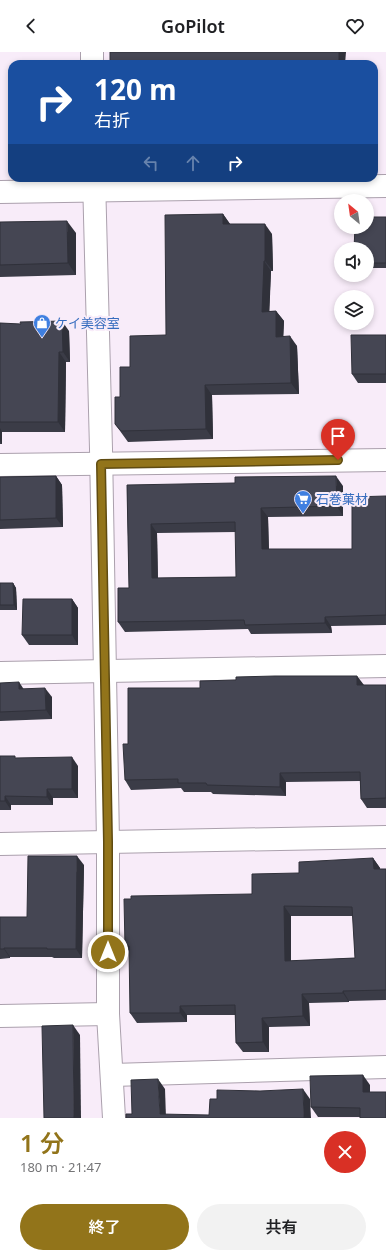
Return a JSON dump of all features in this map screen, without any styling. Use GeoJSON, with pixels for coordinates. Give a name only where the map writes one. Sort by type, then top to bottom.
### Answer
{"type":"FeatureCollection","features":[{"type":"Feature","properties":{"kind":"street"},"geometry":{"type":"LineString","coordinates":[[0,192],[94,185],[386,186]]}},
{"type":"Feature","properties":{"kind":"street"},"geometry":{"type":"LineString","coordinates":[[94,185],[108,842],[108,1014],[114,1118]]}},
{"type":"Feature","properties":{"kind":"street"},"geometry":{"type":"LineString","coordinates":[[0,465],[386,460]]}},
{"type":"Feature","properties":{"kind":"street"},"geometry":{"type":"LineString","coordinates":[[0,673],[386,666]]}},
{"type":"Feature","properties":{"kind":"street"},"geometry":{"type":"LineString","coordinates":[[0,844],[386,837]]}},
{"type":"Feature","properties":{"kind":"street"},"geometry":{"type":"LineString","coordinates":[[0,1016],[108,1014]]}},
{"type":"Feature","properties":{"kind":"street"},"geometry":{"type":"LineString","coordinates":[[112,1075],[386,1067]]}},
{"type":"Feature","properties":{"kind":"building"},"geometry":{"type":"Polygon","coordinates":[[[110,52],[339,52],[339,60],[110,60],[110,52]]]}},
{"type":"Feature","properties":{"kind":"building"},"geometry":{"type":"Polygon","coordinates":[[[223,214],[223,224],[265,224],[265,261],[262,312],[276,311],[276,337],[290,336],[291,383],[205,385],[206,429],[121,431],[115,424],[115,397],[120,397],[120,367],[130,367],[130,336],[166,335],[165,215],[223,214]]]}},
{"type":"Feature","properties":{"kind":"building"},"geometry":{"type":"Polygon","coordinates":[[[374,217],[386,217],[386,263],[374,263],[374,242],[354,242],[355,234],[374,234],[374,217]]]}},
{"type":"Feature","properties":{"kind":"building"},"geometry":{"type":"Polygon","coordinates":[[[67,221],[68,263],[0,265],[0,222],[67,221]]]}},
{"type":"Feature","properties":{"kind":"building"},"geometry":{"type":"Polygon","coordinates":[[[62,321],[63,352],[59,352],[58,422],[0,422],[0,323],[21,324],[20,322],[62,321]]]}},
{"type":"Feature","properties":{"kind":"building"},"geometry":{"type":"Polygon","coordinates":[[[351,335],[386,335],[386,374],[352,374],[351,335]]]}},
{"type":"Feature","properties":{"kind":"building"},"geometry":{"type":"Polygon","coordinates":[[[56,476],[56,518],[0,520],[0,477],[56,476]]]}},
{"type":"Feature","properties":{"kind":"building"},"geometry":{"type":"Polygon","coordinates":[[[336,476],[337,506],[261,508],[262,549],[352,549],[352,497],[386,496],[386,615],[325,617],[325,623],[245,625],[244,620],[118,622],[118,588],[129,588],[127,485],[235,483],[235,477],[336,476]],[[235,522],[151,524],[152,578],[236,577],[235,522]]]}},
{"type":"Feature","properties":{"kind":"building"},"geometry":{"type":"Polygon","coordinates":[[[0,583],[13,583],[14,605],[0,605],[0,583]]]}},
{"type":"Feature","properties":{"kind":"building"},"geometry":{"type":"Polygon","coordinates":[[[23,599],[72,599],[72,635],[22,635],[23,599]]]}},
{"type":"Feature","properties":{"kind":"building"},"geometry":{"type":"Polygon","coordinates":[[[357,676],[357,685],[386,685],[386,798],[361,799],[360,772],[280,773],[280,787],[178,783],[178,779],[125,780],[123,744],[128,744],[128,688],[200,688],[200,681],[236,680],[236,677],[357,676]]]}},
{"type":"Feature","properties":{"kind":"building"},"geometry":{"type":"Polygon","coordinates":[[[19,682],[19,689],[45,688],[46,710],[0,712],[0,683],[19,682]]]}},
{"type":"Feature","properties":{"kind":"building"},"geometry":{"type":"Polygon","coordinates":[[[0,756],[15,756],[15,758],[72,757],[72,789],[47,789],[47,797],[5,796],[5,801],[0,801],[0,756]]]}},
{"type":"Feature","properties":{"kind":"building"},"geometry":{"type":"Polygon","coordinates":[[[28,856],[77,856],[76,949],[0,949],[0,917],[27,917],[28,856]]]}},
{"type":"Feature","properties":{"kind":"building"},"geometry":{"type":"Polygon","coordinates":[[[373,858],[374,869],[386,869],[386,990],[302,994],[303,1016],[262,1018],[263,1042],[236,1043],[235,1005],[180,1006],[180,1013],[130,1013],[129,946],[125,946],[124,899],[131,899],[131,896],[252,894],[252,874],[299,873],[299,862],[373,858]],[[284,906],[285,961],[355,958],[352,907],[284,906]]]}},
{"type":"Feature","properties":{"kind":"building"},"geometry":{"type":"Polygon","coordinates":[[[73,1025],[74,1118],[44,1118],[42,1026],[73,1025]]]}},
{"type":"Feature","properties":{"kind":"building"},"geometry":{"type":"Polygon","coordinates":[[[363,1075],[363,1092],[386,1092],[386,1118],[360,1118],[360,1108],[311,1107],[310,1076],[363,1075]]]}},
{"type":"Feature","properties":{"kind":"building"},"geometry":{"type":"Polygon","coordinates":[[[158,1079],[160,1114],[209,1115],[210,1099],[217,1099],[217,1090],[260,1091],[303,1089],[304,1118],[126,1118],[126,1114],[132,1114],[131,1080],[158,1079]]]}},
{"type":"Feature","properties":{"kind":"place","name":"ケイ美容室"},"geometry":{"type":"Point","coordinates":[42,338]}},
{"type":"Feature","properties":{"kind":"place","name":"石巻菓材"},"geometry":{"type":"Point","coordinates":[303,514]}},
{"type":"Feature","properties":{"kind":"route"},"geometry":{"type":"LineString","coordinates":[[108,952],[108,842],[101,464],[338,460]]}}]}
